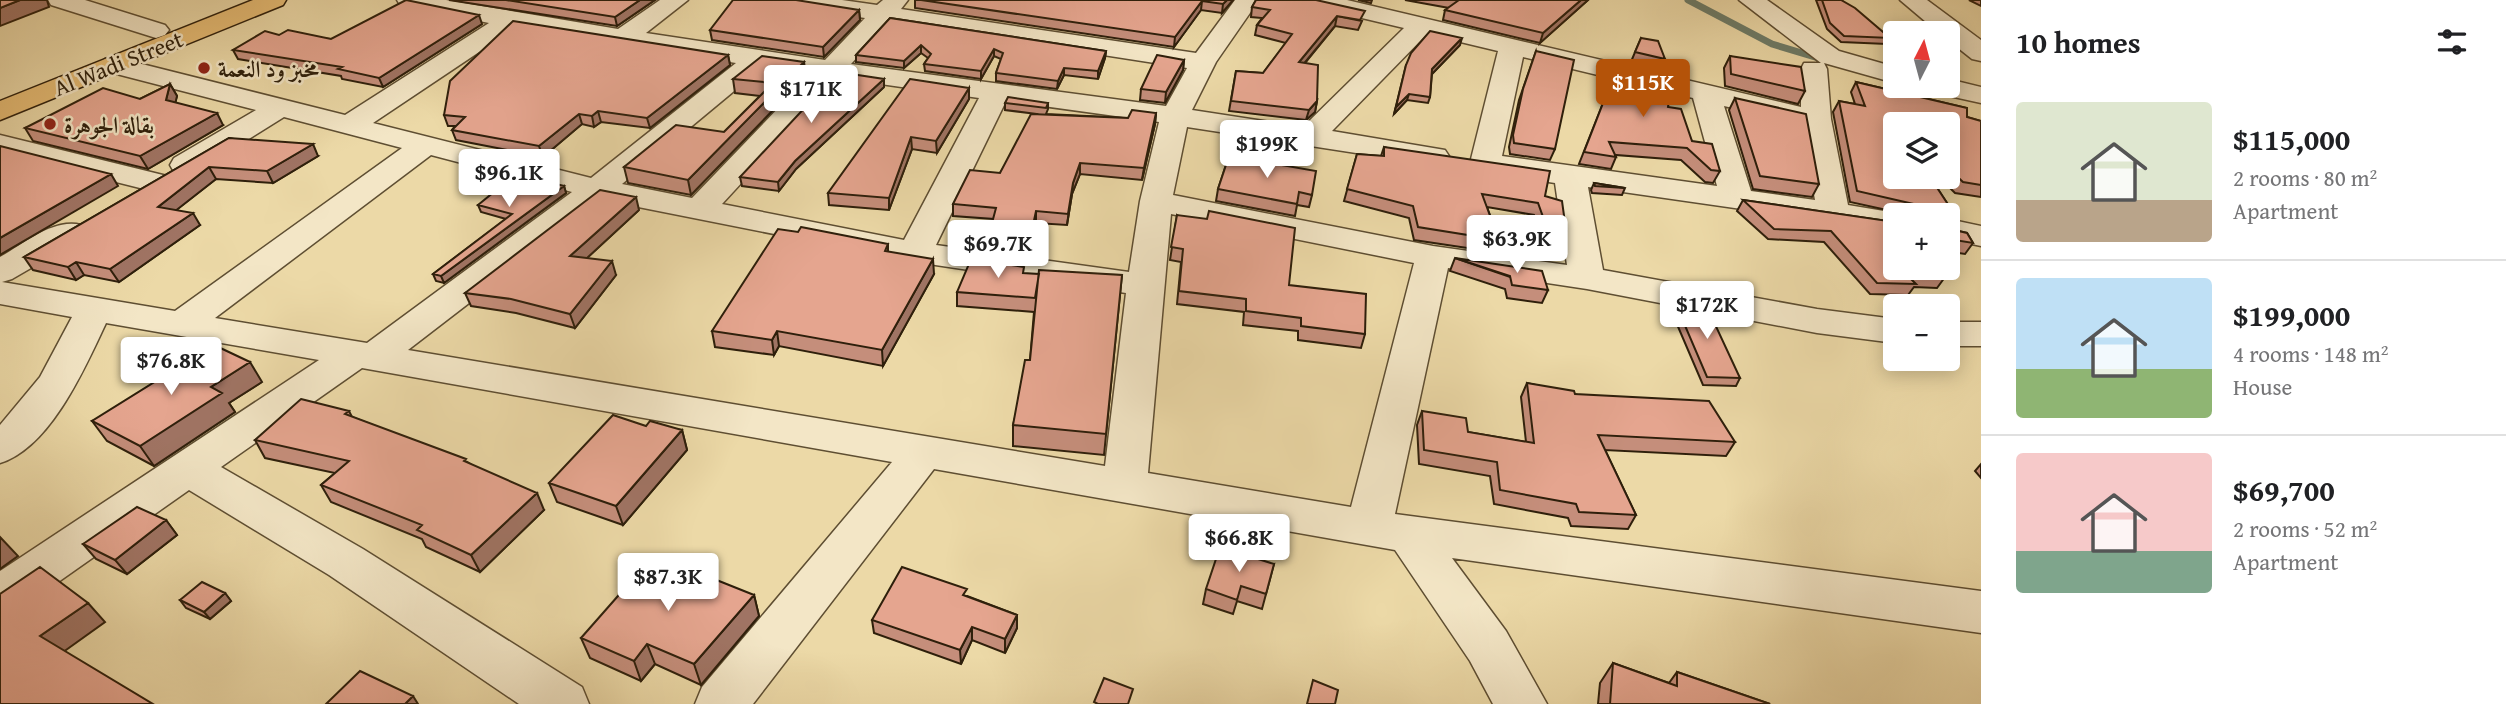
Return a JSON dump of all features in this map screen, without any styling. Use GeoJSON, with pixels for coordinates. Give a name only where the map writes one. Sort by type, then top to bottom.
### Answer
{"type":"FeatureCollection","features":[{"type":"Feature","properties":{"kind":"main road","name":"Al Wadi Street"},"geometry":{"type":"LineString","coordinates":[[0,91],[232,0]]}},
{"type":"Feature","properties":{"kind":"main road","name":"Al Wadi Street"},"geometry":{"type":"LineString","coordinates":[[0,111],[274,0]]}},
{"type":"Feature","properties":{"kind":"street"},"geometry":{"type":"LineString","coordinates":[[60,0],[156,30]]}},
{"type":"Feature","properties":{"kind":"street"},"geometry":{"type":"LineString","coordinates":[[409,0],[512,20],[830,69],[1175,116],[1308,138],[1883,219]]}},
{"type":"Feature","properties":{"kind":"street"},"geometry":{"type":"LineString","coordinates":[[625,36],[676,0]]}},
{"type":"Feature","properties":{"kind":"street"},"geometry":{"type":"LineString","coordinates":[[793,0],[889,7],[1203,62]]}},
{"type":"Feature","properties":{"kind":"street"},"geometry":{"type":"LineString","coordinates":[[1125,486],[1156,201],[1175,116],[1203,62],[1247,0]]}},
{"type":"Feature","properties":{"kind":"street"},"geometry":{"type":"LineString","coordinates":[[1316,0],[1424,19],[1512,48],[1816,119]]}},
{"type":"Feature","properties":{"kind":"street"},"geometry":{"type":"LineString","coordinates":[[1751,0],[1830,57],[1883,72]]}},
{"type":"Feature","properties":{"kind":"street"},"geometry":{"type":"LineString","coordinates":[[1912,0],[1979,51]]}},
{"type":"Feature","properties":{"kind":"street"},"geometry":{"type":"LineString","coordinates":[[700,209],[889,7]]}},
{"type":"Feature","properties":{"kind":"street"},"geometry":{"type":"LineString","coordinates":[[1308,138],[1424,19]]}},
{"type":"Feature","properties":{"kind":"street"},"geometry":{"type":"LineString","coordinates":[[351,124],[512,20]]}},
{"type":"Feature","properties":{"kind":"street"},"geometry":{"type":"LineString","coordinates":[[1485,163],[1512,48]]}},
{"type":"Feature","properties":{"kind":"street"},"geometry":{"type":"LineString","coordinates":[[0,597],[187,468],[366,355],[597,189],[759,57]]}},
{"type":"Feature","properties":{"kind":"street"},"geometry":{"type":"LineString","coordinates":[[114,65],[597,189],[915,252],[1145,285]]}},
{"type":"Feature","properties":{"kind":"street"},"geometry":{"type":"LineString","coordinates":[[1814,69],[1816,119],[1833,212]]}},
{"type":"Feature","properties":{"kind":"street"},"geometry":{"type":"LineString","coordinates":[[1960,90],[1981,95]]}},
{"type":"Feature","properties":{"kind":"street"},"geometry":{"type":"LineString","coordinates":[[915,252],[997,91]]}},
{"type":"Feature","properties":{"kind":"street"},"geometry":{"type":"LineString","coordinates":[[1706,93],[1737,199]]}},
{"type":"Feature","properties":{"kind":"street"},"geometry":{"type":"LineString","coordinates":[[0,272],[156,183],[279,108]]}},
{"type":"Feature","properties":{"kind":"street"},"geometry":{"type":"LineString","coordinates":[[0,144],[156,183]]}},
{"type":"Feature","properties":{"kind":"street"},"geometry":{"type":"LineString","coordinates":[[181,325],[427,144]]}},
{"type":"Feature","properties":{"kind":"street"},"geometry":{"type":"LineString","coordinates":[[1570,176],[1587,278]]}},
{"type":"Feature","properties":{"kind":"street"},"geometry":{"type":"LineString","coordinates":[[1156,201],[1433,256],[1587,278],[1817,321],[1883,329]]}},
{"type":"Feature","properties":{"kind":"street"},"geometry":{"type":"LineString","coordinates":[[1960,232],[1981,236]]}},
{"type":"Feature","properties":{"kind":"street"},"geometry":{"type":"LineString","coordinates":[[1433,256],[1389,531],[1488,646],[1521,704]]}},
{"type":"Feature","properties":{"kind":"street"},"geometry":{"type":"LineString","coordinates":[[0,293],[1389,531],[1981,612]]}},
{"type":"Feature","properties":{"kind":"street"},"geometry":{"type":"LineString","coordinates":[[0,448],[11,440],[51,391],[94,310]]}},
{"type":"Feature","properties":{"kind":"street"},"geometry":{"type":"LineString","coordinates":[[1960,334],[1981,334]]}},
{"type":"Feature","properties":{"kind":"street"},"geometry":{"type":"LineString","coordinates":[[721,704],[923,453]]}},
{"type":"Feature","properties":{"kind":"street"},"geometry":{"type":"LineString","coordinates":[[187,468],[346,562],[563,704]]}},
{"type":"Feature","properties":{"kind":"building"},"geometry":{"type":"Polygon","coordinates":[[[0,0],[20,0],[0,8],[0,0]]]}},
{"type":"Feature","properties":{"kind":"building"},"geometry":{"type":"Polygon","coordinates":[[[406,0],[479,15],[379,78],[338,69],[342,67],[233,50],[265,31],[279,35],[288,30],[331,39],[406,0]]]}},
{"type":"Feature","properties":{"kind":"building"},"geometry":{"type":"Polygon","coordinates":[[[506,0],[640,0],[615,17],[506,0]]]}},
{"type":"Feature","properties":{"kind":"building"},"geometry":{"type":"Polygon","coordinates":[[[733,0],[796,0],[859,10],[823,47],[710,30],[733,0]]]}},
{"type":"Feature","properties":{"kind":"building"},"geometry":{"type":"Polygon","coordinates":[[[921,0],[1227,0],[1223,4],[1202,1],[1175,37],[921,0]]]}},
{"type":"Feature","properties":{"kind":"building"},"geometry":{"type":"Polygon","coordinates":[[[1256,0],[1316,0],[1365,11],[1360,20],[1337,16],[1299,62],[1318,65],[1317,101],[1309,110],[1231,101],[1236,71],[1263,73],[1292,34],[1257,25],[1270,10],[1252,7],[1256,0]]]}},
{"type":"Feature","properties":{"kind":"building"},"geometry":{"type":"Polygon","coordinates":[[[1459,0],[1581,0],[1543,33],[1445,10],[1459,0]]]}},
{"type":"Feature","properties":{"kind":"building"},"geometry":{"type":"Polygon","coordinates":[[[1822,0],[1841,0],[1855,8],[1883,32],[1883,38],[1844,36],[1830,23],[1822,0]]]}},
{"type":"Feature","properties":{"kind":"building"},"geometry":{"type":"Polygon","coordinates":[[[890,18],[1106,51],[1098,71],[1064,68],[1058,81],[996,73],[1003,53],[994,49],[981,71],[924,64],[931,54],[921,45],[904,61],[856,55],[890,18]]]}},
{"type":"Feature","properties":{"kind":"building"},"geometry":{"type":"Polygon","coordinates":[[[513,21],[728,55],[647,118],[598,111],[592,116],[579,114],[539,146],[452,130],[465,117],[444,115],[450,81],[513,21]]]}},
{"type":"Feature","properties":{"kind":"building"},"geometry":{"type":"Polygon","coordinates":[[[1430,31],[1462,38],[1432,69],[1430,97],[1409,94],[1396,107],[1411,53],[1430,31]]]}},
{"type":"Feature","properties":{"kind":"building"},"geometry":{"type":"Polygon","coordinates":[[[1641,38],[1658,41],[1665,59],[1635,52],[1641,38]]]}},
{"type":"Feature","properties":{"kind":"building"},"geometry":{"type":"Polygon","coordinates":[[[1536,51],[1574,60],[1555,149],[1514,143],[1513,135],[1523,89],[1536,51]]]}},
{"type":"Feature","properties":{"kind":"building"},"geometry":{"type":"Polygon","coordinates":[[[1157,55],[1184,60],[1166,92],[1141,89],[1157,55]]]}},
{"type":"Feature","properties":{"kind":"building"},"geometry":{"type":"Polygon","coordinates":[[[762,56],[804,62],[688,180],[624,167],[676,125],[724,132],[773,83],[733,79],[762,56]]]}},
{"type":"Feature","properties":{"kind":"building"},"geometry":{"type":"Polygon","coordinates":[[[1730,56],[1801,67],[1805,91],[1731,74],[1730,56]]]}},
{"type":"Feature","properties":{"kind":"building"},"geometry":{"type":"Polygon","coordinates":[[[1616,70],[1672,83],[1668,107],[1681,109],[1692,141],[1712,144],[1720,171],[1711,170],[1687,148],[1609,142],[1616,157],[1584,152],[1616,70]]]}},
{"type":"Feature","properties":{"kind":"building"},"geometry":{"type":"Polygon","coordinates":[[[838,72],[884,79],[795,161],[778,182],[740,177],[838,72]]]}},
{"type":"Feature","properties":{"kind":"building"},"geometry":{"type":"Polygon","coordinates":[[[910,79],[969,88],[936,141],[911,137],[889,198],[828,193],[910,79]]]}},
{"type":"Feature","properties":{"kind":"building"},"geometry":{"type":"Polygon","coordinates":[[[1856,82],[1883,88],[1883,98],[1924,98],[1967,108],[1967,117],[1981,121],[1981,185],[1960,179],[1960,112],[1883,112],[1883,189],[1938,189],[1947,203],[1909,203],[1857,191],[1839,101],[1865,106],[1856,82]]]}},
{"type":"Feature","properties":{"kind":"building"},"geometry":{"type":"Polygon","coordinates":[[[170,84],[166,100],[217,113],[140,156],[25,128],[103,88],[140,99],[170,84]]]}},
{"type":"Feature","properties":{"kind":"building"},"geometry":{"type":"Polygon","coordinates":[[[1008,97],[1048,103],[1046,108],[1005,103],[1008,97]]]}},
{"type":"Feature","properties":{"kind":"building"},"geometry":{"type":"Polygon","coordinates":[[[1735,98],[1806,114],[1819,184],[1760,176],[1735,98]]]}},
{"type":"Feature","properties":{"kind":"building"},"geometry":{"type":"Polygon","coordinates":[[[1132,110],[1156,113],[1144,168],[1080,163],[1073,183],[1068,214],[1036,211],[1029,244],[988,238],[996,208],[953,204],[970,170],[1000,173],[1031,114],[1128,118],[1132,110]]]}},
{"type":"Feature","properties":{"kind":"building"},"geometry":{"type":"Polygon","coordinates":[[[229,138],[313,144],[267,171],[209,167],[158,207],[193,213],[110,269],[76,262],[68,267],[24,257],[229,138]]]}},
{"type":"Feature","properties":{"kind":"building"},"geometry":{"type":"Polygon","coordinates":[[[0,146],[111,174],[0,238],[0,146]]]}},
{"type":"Feature","properties":{"kind":"building"},"geometry":{"type":"Polygon","coordinates":[[[1384,147],[1550,171],[1545,196],[1562,201],[1566,230],[1547,228],[1538,203],[1482,194],[1499,240],[1418,227],[1413,206],[1347,189],[1357,154],[1384,156],[1384,147]]]}},
{"type":"Feature","properties":{"kind":"building"},"geometry":{"type":"Polygon","coordinates":[[[1229,156],[1316,171],[1312,195],[1299,192],[1297,204],[1218,189],[1229,156]]]}},
{"type":"Feature","properties":{"kind":"building"},"geometry":{"type":"Polygon","coordinates":[[[516,174],[564,186],[441,276],[433,274],[512,214],[478,205],[516,174]]]}},
{"type":"Feature","properties":{"kind":"building"},"geometry":{"type":"Polygon","coordinates":[[[1594,183],[1625,188],[1595,186],[1594,183]]]}},
{"type":"Feature","properties":{"kind":"building"},"geometry":{"type":"Polygon","coordinates":[[[600,190],[636,197],[570,256],[612,261],[570,314],[511,299],[465,293],[600,190]]]}},
{"type":"Feature","properties":{"kind":"building"},"geometry":{"type":"Polygon","coordinates":[[[1743,200],[1883,220],[1883,280],[1912,280],[1916,284],[1877,283],[1831,231],[1774,229],[1743,200]]]}},
{"type":"Feature","properties":{"kind":"building"},"geometry":{"type":"Polygon","coordinates":[[[1209,211],[1295,228],[1289,285],[1366,294],[1365,334],[1301,326],[1301,318],[1246,311],[1246,299],[1179,291],[1183,249],[1171,247],[1177,215],[1207,219],[1209,211]]]}},
{"type":"Feature","properties":{"kind":"building"},"geometry":{"type":"Polygon","coordinates":[[[801,227],[888,244],[885,251],[933,259],[882,350],[777,331],[772,340],[712,331],[778,229],[798,232],[801,227]]]}},
{"type":"Feature","properties":{"kind":"building"},"geometry":{"type":"Polygon","coordinates":[[[1960,231],[1967,233],[1973,243],[1960,241],[1960,231]]]}},
{"type":"Feature","properties":{"kind":"building"},"geometry":{"type":"Polygon","coordinates":[[[1455,258],[1542,271],[1548,290],[1512,285],[1510,276],[1455,258]]]}},
{"type":"Feature","properties":{"kind":"building"},"geometry":{"type":"Polygon","coordinates":[[[971,259],[1024,267],[1023,273],[1039,274],[1035,298],[957,292],[971,259]]]}},
{"type":"Feature","properties":{"kind":"building"},"geometry":{"type":"Polygon","coordinates":[[[1039,270],[1122,275],[1106,434],[1013,425],[1025,360],[1030,360],[1039,270]]]}},
{"type":"Feature","properties":{"kind":"building"},"geometry":{"type":"Polygon","coordinates":[[[1674,300],[1707,307],[1740,378],[1707,377],[1674,300]]]}},
{"type":"Feature","properties":{"kind":"building"},"geometry":{"type":"Polygon","coordinates":[[[214,345],[250,362],[211,387],[222,393],[140,446],[92,421],[214,345]]]}},
{"type":"Feature","properties":{"kind":"building"},"geometry":{"type":"Polygon","coordinates":[[[1527,383],[1574,391],[1575,394],[1709,401],[1735,442],[1598,435],[1636,515],[1579,512],[1576,504],[1500,490],[1497,462],[1424,450],[1422,411],[1466,418],[1468,432],[1534,443],[1527,383]]]}},
{"type":"Feature","properties":{"kind":"building"},"geometry":{"type":"Polygon","coordinates":[[[301,399],[349,411],[345,414],[466,459],[464,461],[537,493],[471,555],[417,530],[422,525],[321,485],[349,461],[255,440],[301,399]]]}},
{"type":"Feature","properties":{"kind":"building"},"geometry":{"type":"Polygon","coordinates":[[[613,415],[646,426],[650,421],[682,430],[616,506],[549,483],[613,415]]]}},
{"type":"Feature","properties":{"kind":"building"},"geometry":{"type":"Polygon","coordinates":[[[137,507],[166,520],[115,560],[83,544],[137,507]]]}},
{"type":"Feature","properties":{"kind":"building"},"geometry":{"type":"Polygon","coordinates":[[[1220,547],[1274,564],[1266,594],[1241,586],[1237,600],[1206,589],[1220,547]]]}},
{"type":"Feature","properties":{"kind":"building"},"geometry":{"type":"Polygon","coordinates":[[[654,555],[754,595],[694,664],[647,644],[634,661],[581,638],[654,555]]]}},
{"type":"Feature","properties":{"kind":"building"},"geometry":{"type":"Polygon","coordinates":[[[40,567],[88,603],[40,636],[153,704],[0,704],[0,594],[40,567]]]}},
{"type":"Feature","properties":{"kind":"building"},"geometry":{"type":"Polygon","coordinates":[[[902,567],[967,589],[963,595],[1017,615],[1005,639],[972,627],[960,650],[872,620],[902,567]]]}},
{"type":"Feature","properties":{"kind":"building"},"geometry":{"type":"Polygon","coordinates":[[[202,582],[225,593],[204,612],[180,600],[202,582]]]}},
{"type":"Feature","properties":{"kind":"building"},"geometry":{"type":"Polygon","coordinates":[[[1613,663],[1677,686],[1677,672],[1770,704],[1610,704],[1613,663]]]}},
{"type":"Feature","properties":{"kind":"building"},"geometry":{"type":"Polygon","coordinates":[[[360,671],[413,696],[405,704],[326,704],[360,671]]]}},
{"type":"Feature","properties":{"kind":"building"},"geometry":{"type":"Polygon","coordinates":[[[1104,678],[1133,689],[1128,704],[1094,702],[1104,678]]]}},
{"type":"Feature","properties":{"kind":"building"},"geometry":{"type":"Polygon","coordinates":[[[1313,680],[1338,690],[1335,704],[1307,704],[1313,680]]]}},
{"type":"Feature","properties":{"kind":"waterway"},"geometry":{"type":"LineString","coordinates":[[1688,0],[1772,44],[1825,60]]}},
{"type":"Feature","properties":{"kind":"place","name":"مخبز ود النعمة"},"geometry":{"type":"Point","coordinates":[204,68]}},
{"type":"Feature","properties":{"kind":"place","name":"بقالة الجوهرة"},"geometry":{"type":"Point","coordinates":[50,124]}}]}
